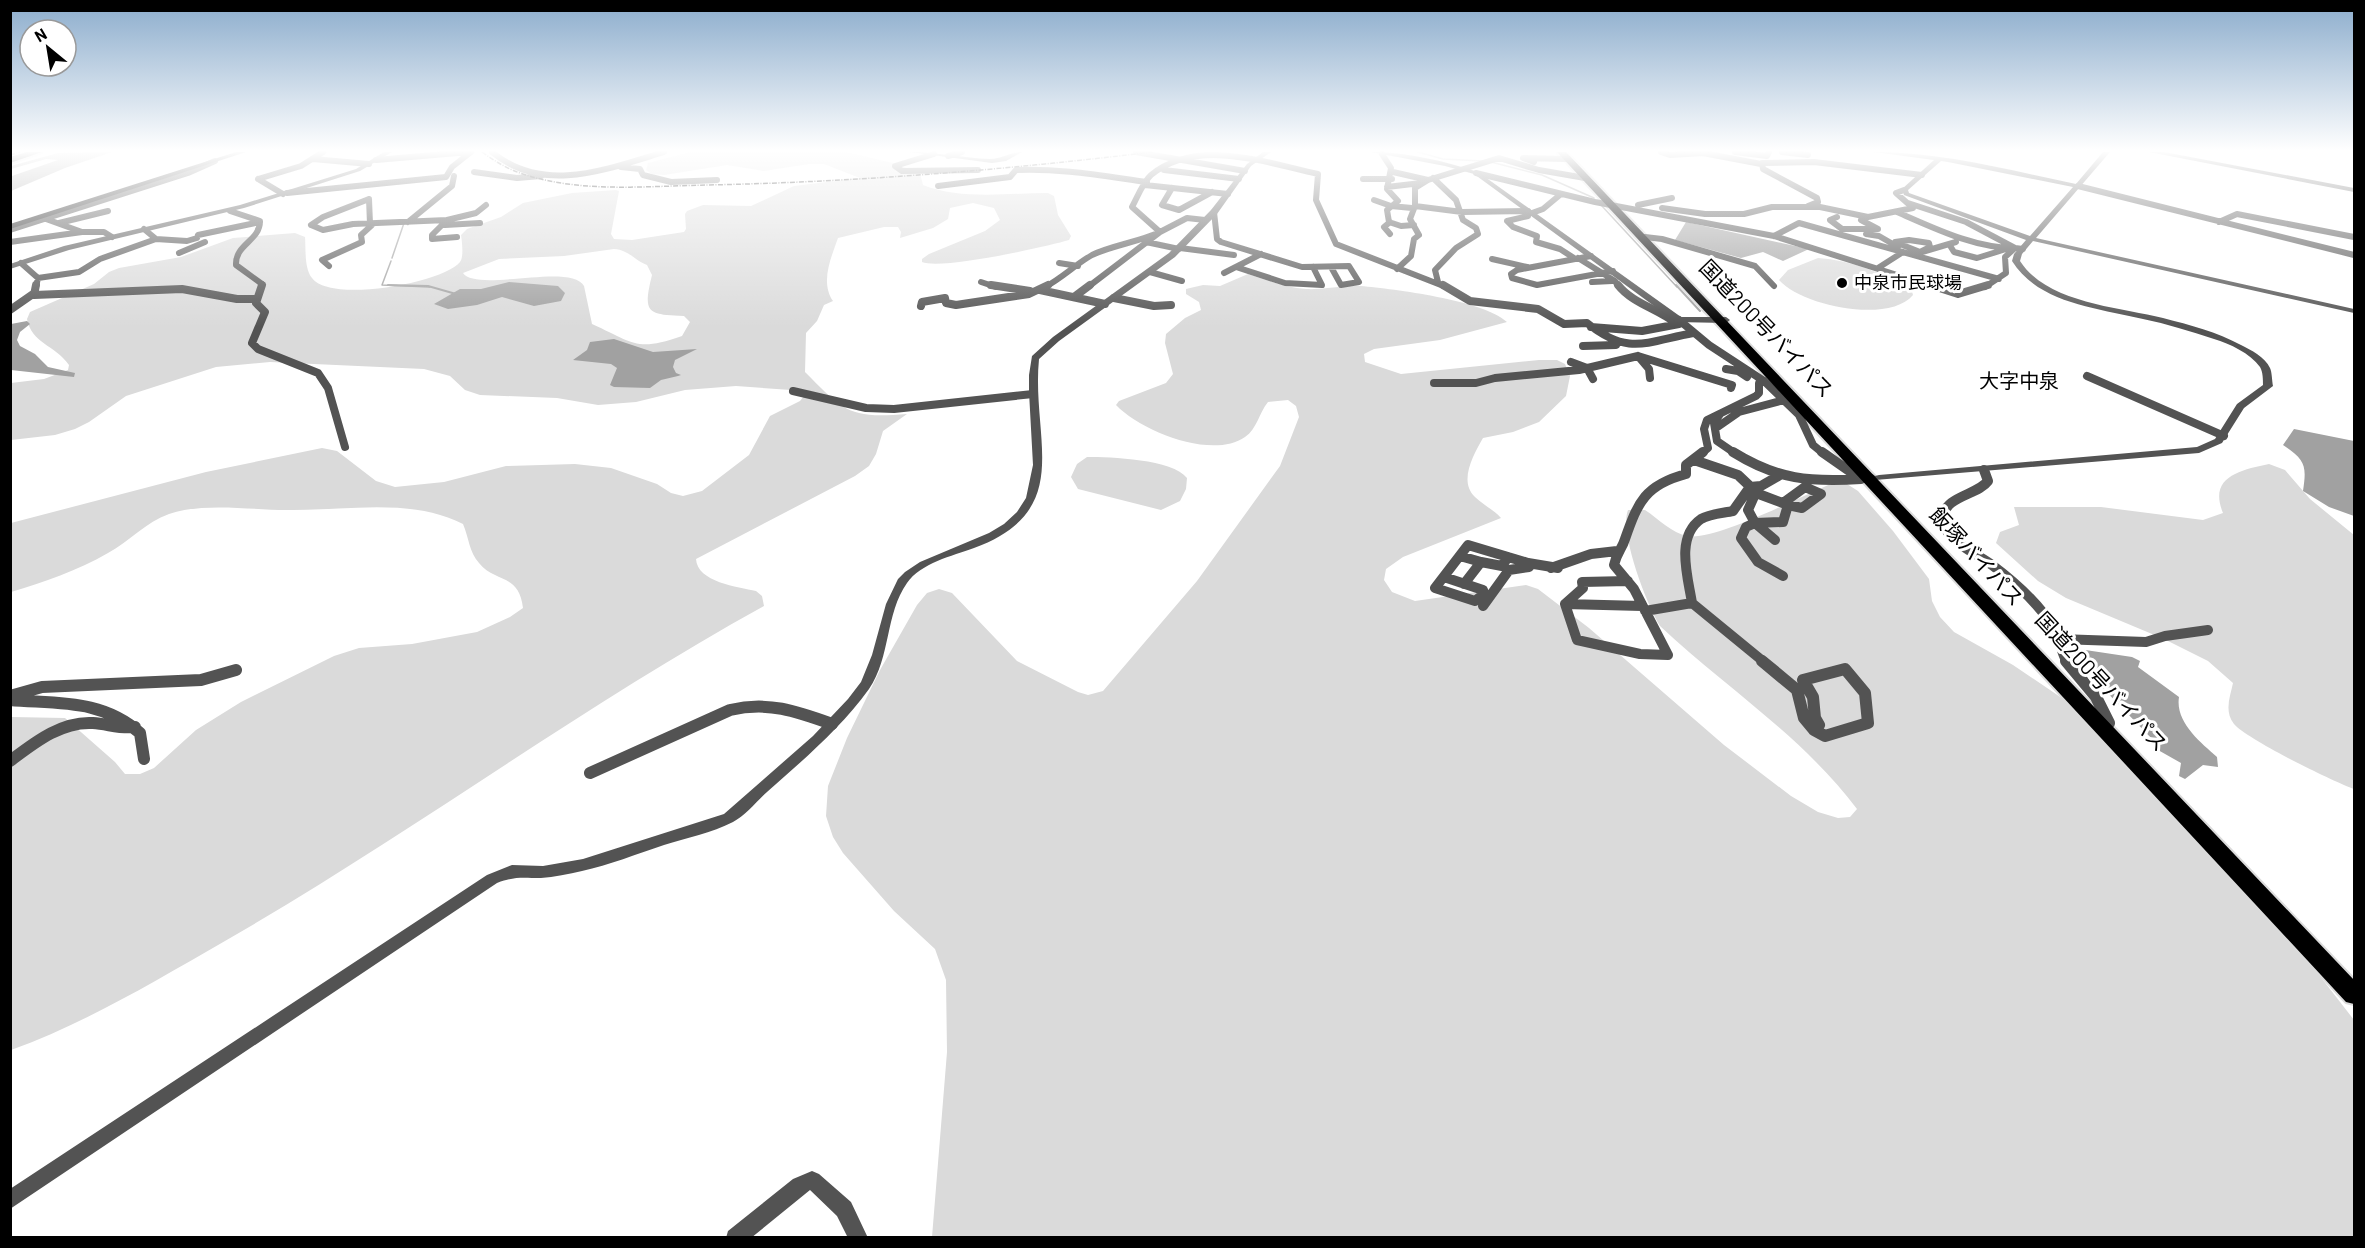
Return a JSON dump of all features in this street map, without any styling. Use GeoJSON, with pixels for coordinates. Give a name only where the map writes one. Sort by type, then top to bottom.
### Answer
{"type":"FeatureCollection","features":[{"type":"Feature","properties":{"kind":"highway","name":"国道200号バイパス"},"geometry":{"type":"LineString","coordinates":[[1619,210],[1722,320]]}},
{"type":"Feature","properties":{"kind":"highway","name":"飯塚バイパス"},"geometry":{"type":"LineString","coordinates":[[1619,210],[1875,479],[2355,995]]}},
{"type":"Feature","properties":{"kind":"highway","name":"国道200号バイパス"},"geometry":{"type":"LineString","coordinates":[[1875,479],[2355,981]]}},
{"type":"Feature","properties":{"kind":"main road"},"geometry":{"type":"LineString","coordinates":[[10,228],[64,210]]}},
{"type":"Feature","properties":{"kind":"street"},"geometry":{"type":"LineString","coordinates":[[48,218],[67,210]]}},
{"type":"Feature","properties":{"kind":"street"},"geometry":{"type":"LineString","coordinates":[[10,228],[71,210]]}},
{"type":"Feature","properties":{"kind":"street"},"geometry":{"type":"LineString","coordinates":[[339,210],[311,225],[315,229],[323,230],[353,224],[446,223],[479,210]]}},
{"type":"Feature","properties":{"kind":"street"},"geometry":{"type":"LineString","coordinates":[[329,266],[322,260],[362,242],[361,235],[371,224],[370,210]]}},
{"type":"Feature","properties":{"kind":"street"},"geometry":{"type":"LineString","coordinates":[[408,222],[422,210]]}},
{"type":"Feature","properties":{"kind":"street"},"geometry":{"type":"LineString","coordinates":[[1136,210],[1160,232]]}},
{"type":"Feature","properties":{"kind":"street"},"geometry":{"type":"LineString","coordinates":[[10,1200],[492,879],[512,871],[543,872],[583,865],[729,818],[832,724],[858,697],[875,667],[896,590],[909,574],[936,559],[986,540],[1008,525],[1031,499],[1036,479],[1038,441],[1033,394],[1035,358],[1056,339],[1150,272],[1179,248],[1215,210]]}},
{"type":"Feature","properties":{"kind":"street"},"geometry":{"type":"LineString","coordinates":[[1321,210],[1336,244],[1397,269],[1438,282],[1470,301],[1534,308],[1564,324],[1587,323],[1607,339],[1622,344]]}},
{"type":"Feature","properties":{"kind":"street"},"geometry":{"type":"LineString","coordinates":[[1387,210],[1390,222]]}},
{"type":"Feature","properties":{"kind":"street"},"geometry":{"type":"LineString","coordinates":[[1397,269],[1411,256],[1414,239],[1419,235],[1410,219],[1413,210]]}},
{"type":"Feature","properties":{"kind":"street"},"geometry":{"type":"LineString","coordinates":[[1445,210],[1532,213]]}},
{"type":"Feature","properties":{"kind":"street"},"geometry":{"type":"LineString","coordinates":[[1528,210],[1784,400],[1799,415],[1813,445],[1822,453],[1855,475],[1875,479]]}},
{"type":"Feature","properties":{"kind":"street"},"geometry":{"type":"LineString","coordinates":[[1540,210],[1507,221],[1513,227],[1537,236],[1536,242],[1540,245],[1560,249],[1615,281],[1626,295],[1669,315]]}},
{"type":"Feature","properties":{"kind":"street"},"geometry":{"type":"LineString","coordinates":[[1642,210],[1776,235],[1799,223],[1999,279]]}},
{"type":"Feature","properties":{"kind":"street"},"geometry":{"type":"LineString","coordinates":[[1659,214],[1668,210]]}},
{"type":"Feature","properties":{"kind":"street"},"geometry":{"type":"LineString","coordinates":[[1676,210],[1776,235],[1958,294],[1970,294],[2006,273],[2005,257],[2033,239],[2057,210]]}},
{"type":"Feature","properties":{"kind":"street"},"geometry":{"type":"LineString","coordinates":[[1679,210],[1705,214],[1744,214],[1759,210]]}},
{"type":"Feature","properties":{"kind":"street"},"geometry":{"type":"LineString","coordinates":[[1822,210],[1861,217],[1904,210]]}},
{"type":"Feature","properties":{"kind":"street"},"geometry":{"type":"LineString","coordinates":[[1932,210],[1966,222],[2019,248]]}},
{"type":"Feature","properties":{"kind":"street"},"geometry":{"type":"LineString","coordinates":[[1949,210],[2033,239],[2355,311]]}},
{"type":"Feature","properties":{"kind":"street"},"geometry":{"type":"LineString","coordinates":[[2173,210],[2355,255]]}},
{"type":"Feature","properties":{"kind":"street"},"geometry":{"type":"LineString","coordinates":[[58,223],[108,211]]}},
{"type":"Feature","properties":{"kind":"street"},"geometry":{"type":"LineString","coordinates":[[10,267],[75,246],[230,211],[260,222]]}},
{"type":"Feature","properties":{"kind":"street"},"geometry":{"type":"LineString","coordinates":[[1438,282],[1435,270],[1456,248],[1478,234],[1476,228],[1463,220],[1462,212]]}},
{"type":"Feature","properties":{"kind":"street"},"geometry":{"type":"LineString","coordinates":[[1897,212],[1924,226],[2007,249]]}},
{"type":"Feature","properties":{"kind":"street"},"geometry":{"type":"LineString","coordinates":[[2219,222],[2237,214],[2355,237]]}},
{"type":"Feature","properties":{"kind":"street"},"geometry":{"type":"LineString","coordinates":[[921,306],[922,302],[936,298],[945,298],[946,303],[956,305],[1017,297],[1038,291],[1093,255],[1160,232],[1187,218],[1210,216],[1217,221],[1217,239],[1261,254],[1302,267],[1331,267]]}},
{"type":"Feature","properties":{"kind":"street"},"geometry":{"type":"LineString","coordinates":[[1809,225],[1819,224],[1824,216],[1866,221],[1878,229],[1842,229],[1830,220],[1837,218]]}},
{"type":"Feature","properties":{"kind":"street"},"geometry":{"type":"LineString","coordinates":[[48,218],[82,232]]}},
{"type":"Feature","properties":{"kind":"street"},"geometry":{"type":"LineString","coordinates":[[1852,219],[1865,229]]}},
{"type":"Feature","properties":{"kind":"street"},"geometry":{"type":"LineString","coordinates":[[193,240],[198,235],[260,222]]}},
{"type":"Feature","properties":{"kind":"street"},"geometry":{"type":"LineString","coordinates":[[260,222],[260,231],[237,252],[234,260],[236,265],[262,282],[256,303],[265,312],[252,336],[252,343],[258,350],[318,373],[327,388],[345,447]]}},
{"type":"Feature","properties":{"kind":"street"},"geometry":{"type":"LineString","coordinates":[[1390,222],[1414,225]]}},
{"type":"Feature","properties":{"kind":"street"},"geometry":{"type":"LineString","coordinates":[[1390,222],[1384,227],[1390,234]]}},
{"type":"Feature","properties":{"kind":"street"},"geometry":{"type":"LineString","coordinates":[[446,223],[459,231]]}},
{"type":"Feature","properties":{"kind":"street"},"geometry":{"type":"LineString","coordinates":[[446,223],[432,235],[432,239],[448,238],[480,223]]}},
{"type":"Feature","properties":{"kind":"street"},"geometry":{"type":"LineString","coordinates":[[144,229],[156,238]]}},
{"type":"Feature","properties":{"kind":"street"},"geometry":{"type":"LineString","coordinates":[[10,242],[82,232],[99,232],[112,237]]}},
{"type":"Feature","properties":{"kind":"street"},"geometry":{"type":"LineString","coordinates":[[75,246],[99,232]]}},
{"type":"Feature","properties":{"kind":"street"},"geometry":{"type":"LineString","coordinates":[[1074,297],[1160,232]]}},
{"type":"Feature","properties":{"kind":"street"},"geometry":{"type":"LineString","coordinates":[[1838,234],[1879,236],[1923,252],[1958,241],[1959,236]]}},
{"type":"Feature","properties":{"kind":"street"},"geometry":{"type":"LineString","coordinates":[[1645,237],[1662,239],[1755,266],[1774,286]]}},
{"type":"Feature","properties":{"kind":"street"},"geometry":{"type":"LineString","coordinates":[[38,278],[79,272],[100,259],[156,238],[193,240],[209,244],[179,253]]}},
{"type":"Feature","properties":{"kind":"street"},"geometry":{"type":"LineString","coordinates":[[448,238],[450,247]]}},
{"type":"Feature","properties":{"kind":"street"},"geometry":{"type":"LineString","coordinates":[[1892,242],[1909,240],[1929,243],[1930,247],[1923,252]]}},
{"type":"Feature","properties":{"kind":"street"},"geometry":{"type":"LineString","coordinates":[[1146,242],[1234,255]]}},
{"type":"Feature","properties":{"kind":"street"},"geometry":{"type":"LineString","coordinates":[[1892,242],[1906,253]]}},
{"type":"Feature","properties":{"kind":"street"},"geometry":{"type":"LineString","coordinates":[[1949,244],[1954,252],[1977,258],[2007,249],[2019,248]]}},
{"type":"Feature","properties":{"kind":"street"},"geometry":{"type":"LineString","coordinates":[[1721,412],[1714,423],[1717,441],[1734,453],[1780,475],[1812,480],[1875,479],[2181,453],[2210,447],[2224,436],[2240,406],[2268,386],[2269,372],[2255,356],[2234,344],[2195,328],[2084,303],[2046,288],[2020,268],[2016,261],[2019,248]]}},
{"type":"Feature","properties":{"kind":"street"},"geometry":{"type":"LineString","coordinates":[[1113,250],[1131,253]]}},
{"type":"Feature","properties":{"kind":"street"},"geometry":{"type":"LineString","coordinates":[[1878,268],[1906,253]]}},
{"type":"Feature","properties":{"kind":"street"},"geometry":{"type":"LineString","coordinates":[[1224,273],[1261,254]]}},
{"type":"Feature","properties":{"kind":"street"},"geometry":{"type":"LineString","coordinates":[[1591,256],[1513,271],[1512,278],[1529,286],[1536,286],[1613,271]]}},
{"type":"Feature","properties":{"kind":"street"},"geometry":{"type":"LineString","coordinates":[[1492,259],[1532,268]]}},
{"type":"Feature","properties":{"kind":"street"},"geometry":{"type":"LineString","coordinates":[[21,263],[31,269],[38,278]]}},
{"type":"Feature","properties":{"kind":"street"},"geometry":{"type":"LineString","coordinates":[[1059,263],[1078,266]]}},
{"type":"Feature","properties":{"kind":"street"},"geometry":{"type":"LineString","coordinates":[[1236,267],[1278,281],[1322,285],[1313,267]]}},
{"type":"Feature","properties":{"kind":"street"},"geometry":{"type":"LineString","coordinates":[[1294,272],[1302,267]]}},
{"type":"Feature","properties":{"kind":"street"},"geometry":{"type":"LineString","coordinates":[[1150,272],[1182,281]]}},
{"type":"Feature","properties":{"kind":"street"},"geometry":{"type":"LineString","coordinates":[[1278,281],[1286,276]]}},
{"type":"Feature","properties":{"kind":"street"},"geometry":{"type":"LineString","coordinates":[[33,294],[38,278]]}},
{"type":"Feature","properties":{"kind":"street"},"geometry":{"type":"LineString","coordinates":[[1592,282],[1626,281]]}},
{"type":"Feature","properties":{"kind":"street"},"geometry":{"type":"LineString","coordinates":[[981,282],[1001,288],[1074,297],[1154,306],[1171,305]]}},
{"type":"Feature","properties":{"kind":"street"},"geometry":{"type":"LineString","coordinates":[[10,310],[33,294],[198,289],[225,297],[256,299]]}},
{"type":"Feature","properties":{"kind":"street"},"geometry":{"type":"LineString","coordinates":[[1591,327],[1642,331],[1679,323],[1722,320]]}},
{"type":"Feature","properties":{"kind":"street"},"geometry":{"type":"LineString","coordinates":[[1583,346],[1633,345],[1693,333]]}},
{"type":"Feature","properties":{"kind":"street"},"geometry":{"type":"LineString","coordinates":[[1633,345],[1638,356],[1649,369],[1650,378]]}},
{"type":"Feature","properties":{"kind":"street"},"geometry":{"type":"LineString","coordinates":[[1434,383],[1476,383],[1495,378],[1587,368],[1638,356],[1718,379],[1732,385],[1731,388]]}},
{"type":"Feature","properties":{"kind":"street"},"geometry":{"type":"LineString","coordinates":[[1571,362],[1587,368],[1593,379]]}},
{"type":"Feature","properties":{"kind":"street"},"geometry":{"type":"LineString","coordinates":[[1726,369],[1738,371],[1762,382]]}},
{"type":"Feature","properties":{"kind":"street"},"geometry":{"type":"LineString","coordinates":[[2087,376],[2224,436]]}},
{"type":"Feature","properties":{"kind":"street"},"geometry":{"type":"LineString","coordinates":[[1565,604],[1577,640],[1640,654],[1668,655],[1628,582],[1614,565],[1617,551],[1624,543],[1631,519],[1643,498],[1663,480],[1686,474],[1686,465],[1708,448],[1704,429],[1707,420],[1756,396],[1762,382]]}},
{"type":"Feature","properties":{"kind":"street"},"geometry":{"type":"LineString","coordinates":[[794,391],[866,408],[894,410],[1033,394]]}},
{"type":"Feature","properties":{"kind":"street"},"geometry":{"type":"LineString","coordinates":[[1714,430],[1726,418],[1741,411],[1784,400]]}},
{"type":"Feature","properties":{"kind":"street"},"geometry":{"type":"LineString","coordinates":[[1694,460],[1738,475],[1753,490],[1786,504],[1783,522],[1755,523],[1742,533],[1747,552],[1768,569],[1783,576]]}},
{"type":"Feature","properties":{"kind":"street"},"geometry":{"type":"LineString","coordinates":[[1984,470],[1988,481],[1985,485],[1951,504],[1944,512],[1943,520],[1947,529],[2021,591],[2042,614],[2059,639],[2065,659],[2106,710],[2109,723]]}},
{"type":"Feature","properties":{"kind":"street"},"geometry":{"type":"LineString","coordinates":[[1780,475],[1753,490],[1733,511],[1702,518],[1693,528],[1684,550],[1692,603],[1797,690],[1802,720],[1813,731],[1825,736],[1868,723],[1870,702],[1862,685],[1845,669],[1803,680],[1813,697],[1815,718],[1819,725],[1813,731]]}},
{"type":"Feature","properties":{"kind":"street"},"geometry":{"type":"LineString","coordinates":[[1753,490],[1748,510],[1755,523],[1775,540]]}},
{"type":"Feature","properties":{"kind":"street"},"geometry":{"type":"LineString","coordinates":[[1444,577],[1483,590],[1484,594],[1476,601],[1435,588],[1468,545],[1558,568]]}},
{"type":"Feature","properties":{"kind":"street"},"geometry":{"type":"LineString","coordinates":[[1483,606],[1509,570],[1526,566],[1558,568],[1591,554],[1617,551]]}},
{"type":"Feature","properties":{"kind":"street"},"geometry":{"type":"LineString","coordinates":[[1460,556],[1502,566],[1508,557]]}},
{"type":"Feature","properties":{"kind":"street"},"geometry":{"type":"LineString","coordinates":[[1464,584],[1481,562]]}},
{"type":"Feature","properties":{"kind":"street"},"geometry":{"type":"LineString","coordinates":[[1565,604],[1572,595],[1583,588],[1582,582],[1628,582]]}},
{"type":"Feature","properties":{"kind":"street"},"geometry":{"type":"LineString","coordinates":[[1565,604],[1643,608],[1692,603]]}},
{"type":"Feature","properties":{"kind":"street"},"geometry":{"type":"LineString","coordinates":[[2059,639],[2146,642],[2165,636],[2208,630]]}},
{"type":"Feature","properties":{"kind":"street"},"geometry":{"type":"LineString","coordinates":[[10,698],[42,687],[201,680],[236,670]]}},
{"type":"Feature","properties":{"kind":"street"},"geometry":{"type":"LineString","coordinates":[[10,698],[102,707],[140,733],[144,759]]}},
{"type":"Feature","properties":{"kind":"street"},"geometry":{"type":"LineString","coordinates":[[590,773],[730,710],[753,703],[776,704],[832,724]]}},
{"type":"Feature","properties":{"kind":"street"},"geometry":{"type":"LineString","coordinates":[[10,761],[44,738],[66,728],[89,722],[122,730],[135,728]]}},
{"type":"Feature","properties":{"kind":"street"},"geometry":{"type":"LineString","coordinates":[[735,1238],[800,1185],[812,1180],[844,1209],[859,1238]]}},
{"type":"Feature","properties":{"kind":"shaded area"},"geometry":{"type":"Polygon","coordinates":[[[512,210],[615,210],[611,234],[614,239],[632,240],[684,232],[687,211],[950,210],[948,219],[933,228],[900,238],[901,232],[898,227],[884,227],[838,238],[827,278],[829,294],[833,301],[824,305],[817,321],[806,333],[805,372],[829,396],[849,410],[872,415],[907,414],[883,431],[876,454],[869,466],[855,476],[696,559],[698,567],[711,578],[756,591],[762,596],[764,606],[627,687],[293,901],[146,986],[66,1027],[11,1050],[11,717],[65,718],[115,762],[125,774],[140,774],[154,768],[196,730],[241,702],[334,656],[359,648],[412,644],[477,632],[510,617],[523,608],[517,589],[506,580],[485,569],[476,559],[463,524],[421,511],[377,507],[287,510],[212,507],[183,510],[161,517],[116,548],[84,565],[11,592],[11,523],[206,472],[322,448],[337,451],[376,481],[395,487],[444,482],[506,466],[575,464],[611,468],[683,496],[702,491],[749,455],[770,416],[800,401],[804,396],[791,390],[736,386],[685,390],[636,402],[598,405],[557,398],[480,395],[465,390],[450,376],[424,369],[270,362],[216,367],[126,396],[75,429],[55,435],[11,440],[11,383],[44,379],[68,370],[69,365],[34,334],[27,319],[30,312],[94,284],[109,272],[119,268],[181,257],[233,238],[295,233],[305,237],[307,264],[312,278],[323,286],[363,290],[412,283],[450,269],[461,260],[461,235],[467,229],[501,217],[512,210]],[[614,249],[564,256],[499,259],[463,273],[472,278],[486,280],[544,277],[576,279],[584,286],[592,324],[636,343],[654,344],[682,336],[690,322],[684,316],[662,314],[650,309],[648,297],[652,275],[647,265],[628,253],[614,249]]]}},
{"type":"Feature","properties":{"kind":"shaded area"},"geometry":{"type":"Polygon","coordinates":[[[995,210],[1057,210],[1071,236],[1069,240],[994,257],[950,263],[922,262],[922,259],[929,254],[985,231],[1000,220],[995,210]]]}},
{"type":"Feature","properties":{"kind":"shaded area"},"geometry":{"type":"Polygon","coordinates":[[[1686,222],[1809,249],[1783,261],[1763,252],[1741,258],[1675,240],[1686,222]]]}},
{"type":"Feature","properties":{"kind":"shaded area","name":"中泉市民球場"},"geometry":{"type":"Polygon","coordinates":[[[1818,258],[1842,261],[1878,272],[1911,288],[1913,295],[1901,304],[1885,309],[1846,308],[1806,297],[1779,280],[1788,270],[1818,258]]]}},
{"type":"Feature","properties":{"kind":"shaded area"},"geometry":{"type":"Polygon","coordinates":[[[1248,274],[1299,288],[1361,286],[1437,297],[1479,308],[1507,322],[1440,340],[1374,349],[1364,354],[1365,362],[1401,374],[1539,360],[1557,360],[1565,364],[1570,376],[1566,396],[1539,422],[1513,432],[1483,438],[1472,459],[1468,476],[1470,491],[1501,518],[1403,557],[1386,569],[1384,580],[1392,592],[1415,601],[1526,585],[1538,589],[1589,628],[1724,745],[1791,796],[1818,812],[1838,818],[1850,817],[1857,809],[1836,783],[1763,713],[1660,626],[1636,569],[1627,535],[1626,521],[1628,510],[1645,510],[1676,532],[1688,536],[1701,536],[1738,525],[1833,483],[1847,484],[1858,491],[1893,531],[1929,579],[1932,601],[1940,617],[1954,632],[2013,665],[2075,707],[2258,896],[2354,1020],[2354,1237],[932,1237],[947,1052],[946,980],[935,949],[894,911],[843,853],[833,837],[826,816],[828,786],[847,738],[880,670],[917,605],[927,593],[939,589],[952,593],[1017,661],[1088,695],[1103,691],[1197,581],[1280,466],[1299,417],[1296,406],[1288,400],[1268,402],[1249,434],[1231,443],[1214,445],[1196,444],[1159,433],[1127,415],[1116,405],[1119,401],[1166,383],[1173,374],[1165,343],[1166,334],[1185,318],[1201,310],[1199,302],[1186,294],[1186,289],[1203,285],[1220,286],[1248,274]]]}},
{"type":"Feature","properties":{"kind":"shaded area"},"geometry":{"type":"Polygon","coordinates":[[[509,282],[558,286],[565,293],[561,301],[534,306],[502,297],[477,305],[448,309],[434,304],[460,289],[481,289],[509,282]]]}},
{"type":"Feature","properties":{"kind":"shaded area"},"geometry":{"type":"Polygon","coordinates":[[[27,321],[30,324],[20,332],[17,340],[20,346],[35,354],[48,367],[75,373],[74,377],[11,370],[11,324],[27,321]]]}},
{"type":"Feature","properties":{"kind":"shaded area"},"geometry":{"type":"Polygon","coordinates":[[[614,339],[653,352],[697,349],[675,360],[673,367],[676,373],[681,375],[661,380],[650,388],[614,387],[610,385],[617,368],[611,364],[573,360],[587,350],[590,342],[614,339]]]}},
{"type":"Feature","properties":{"kind":"shaded area"},"geometry":{"type":"Polygon","coordinates":[[[2294,429],[2354,441],[2354,516],[2329,507],[2303,491],[2305,475],[2303,464],[2283,445],[2294,429]]]}},
{"type":"Feature","properties":{"kind":"shaded area"},"geometry":{"type":"Polygon","coordinates":[[[1087,457],[1140,460],[1169,467],[1187,478],[1186,489],[1180,501],[1161,510],[1078,489],[1071,477],[1077,464],[1087,457]]]}},
{"type":"Feature","properties":{"kind":"shaded area"},"geometry":{"type":"Polygon","coordinates":[[[2269,464],[2285,470],[2310,499],[2354,535],[2354,789],[2272,749],[2234,724],[2228,709],[2233,683],[2208,661],[2164,639],[2066,598],[2038,581],[1996,543],[2000,532],[2019,525],[2014,507],[2101,507],[2203,520],[2223,513],[2219,501],[2220,491],[2223,483],[2230,477],[2247,469],[2269,464]]]}},
{"type":"Feature","properties":{"kind":"shaded area"},"geometry":{"type":"Polygon","coordinates":[[[2072,648],[2132,657],[2140,661],[2138,667],[2179,697],[2181,715],[2185,723],[2196,738],[2217,757],[2218,767],[2203,765],[2185,779],[2179,776],[2181,763],[2158,750],[2154,741],[2066,650],[2072,648]]]}},
{"type":"Feature","properties":{"kind":"waterway"},"geometry":{"type":"LineString","coordinates":[[1606,210],[1677,287]]}},
{"type":"Feature","properties":{"kind":"waterway"},"geometry":{"type":"LineString","coordinates":[[392,258],[404,223]]}},
{"type":"Feature","properties":{"kind":"waterway"},"geometry":{"type":"LineString","coordinates":[[391,261],[382,285],[430,287]]}},
{"type":"Feature","properties":{"kind":"waterway"},"geometry":{"type":"LineString","coordinates":[[388,285],[428,286],[456,294]]}},
{"type":"Feature","properties":{"kind":"waterway"},"geometry":{"type":"LineString","coordinates":[[1676,285],[1700,311]]}},
{"type":"Feature","properties":{"kind":"place","name":"中泉市民球場"},"geometry":{"type":"Point","coordinates":[1842,283]}},
{"type":"Feature","properties":{"kind":"district","name":"大字中泉"},"geometry":{"type":"Point","coordinates":[2019,381]}}]}
